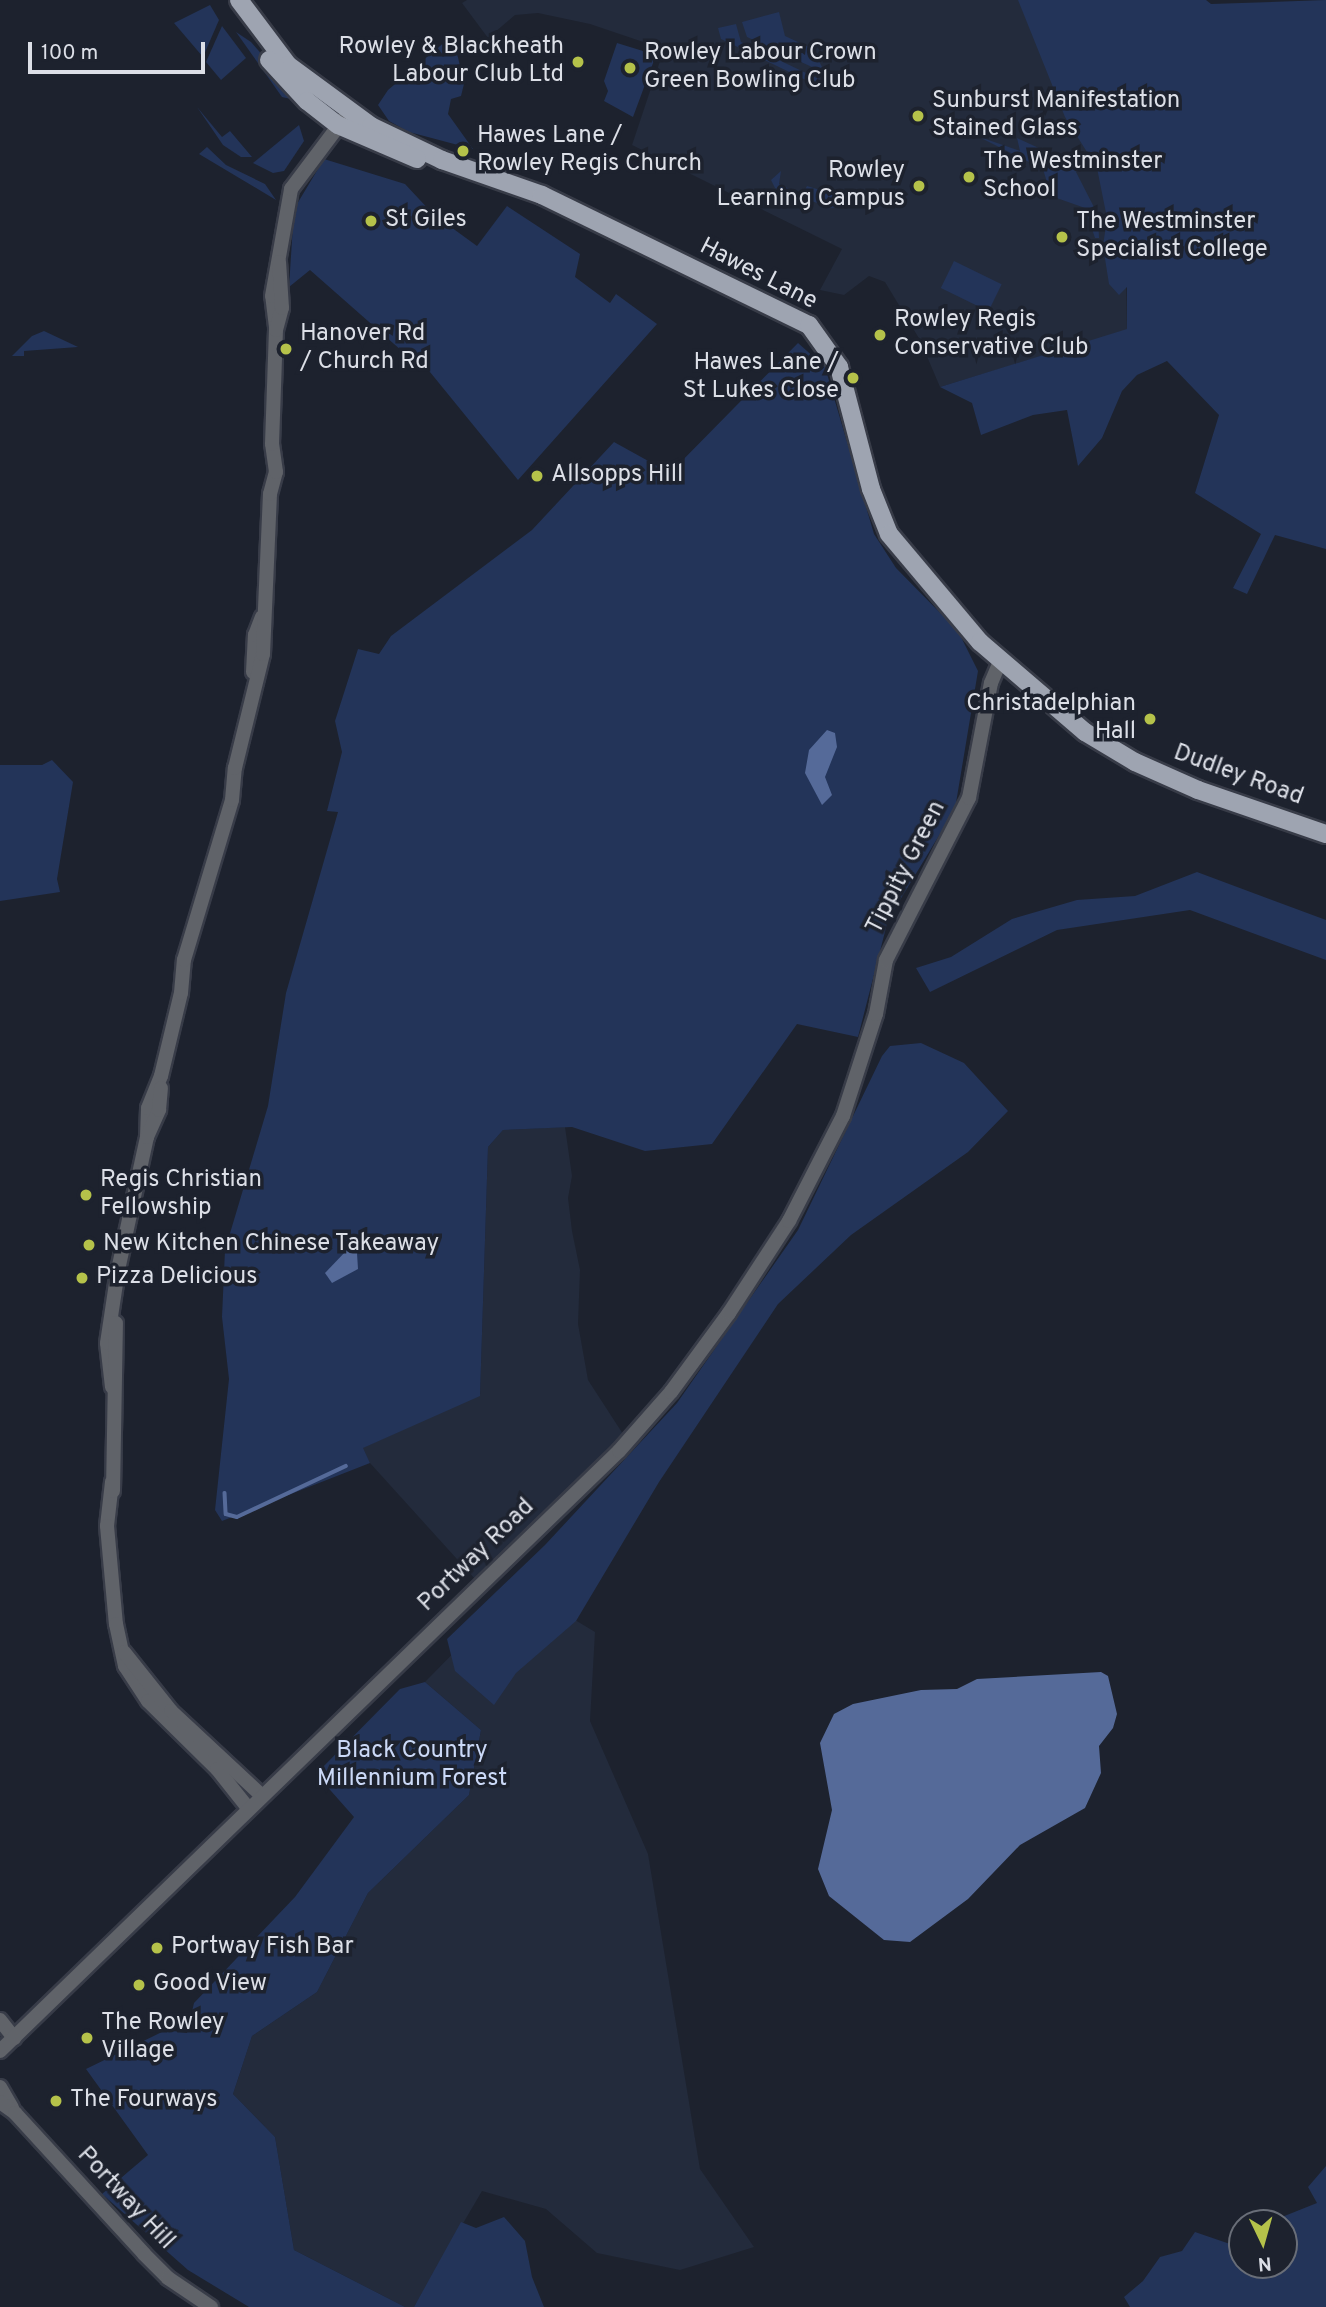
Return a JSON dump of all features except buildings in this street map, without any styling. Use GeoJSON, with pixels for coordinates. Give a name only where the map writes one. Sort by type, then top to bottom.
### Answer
{"type":"FeatureCollection","features":[{"type":"Feature","properties":{"kind":"main road"},"geometry":{"type":"LineString","coordinates":[[226,0],[287,81],[343,119]]}},
{"type":"Feature","properties":{"kind":"main road"},"geometry":{"type":"LineString","coordinates":[[239,0],[288,65],[343,119]]}},
{"type":"Feature","properties":{"kind":"main road","name":"Hawes Lane"},"geometry":{"type":"LineString","coordinates":[[343,119],[408,156],[480,173],[542,195],[809,325],[839,368],[871,489],[900,554],[1000,662]]}},
{"type":"Feature","properties":{"kind":"main road","name":"Dudley Road"},"geometry":{"type":"LineString","coordinates":[[1000,662],[1085,732],[1135,762],[1198,790],[1326,835]]}},
{"type":"Feature","properties":{"kind":"street"},"geometry":{"type":"LineString","coordinates":[[261,1795],[194,1739],[125,1666],[116,1624],[107,1526],[112,1482],[112,1387],[107,1343],[147,1137],[159,1110],[161,1076],[181,993],[195,957],[199,919],[218,842],[222,798],[235,768],[265,634],[262,616],[270,494],[265,472],[272,443],[276,330],[272,296],[291,189],[343,119]]}},
{"type":"Feature","properties":{"kind":"street","name":"Tippity Green"},"geometry":{"type":"LineString","coordinates":[[876,1014],[886,960],[969,798],[991,683],[1000,662]]}},
{"type":"Feature","properties":{"kind":"street","name":"Portway Road"},"geometry":{"type":"LineString","coordinates":[[5,2044],[619,1451],[671,1392],[789,1221],[843,1116],[876,1014]]}},
{"type":"Feature","properties":{"kind":"street"},"geometry":{"type":"LineString","coordinates":[[194,1739],[248,1808]]}},
{"type":"Feature","properties":{"kind":"street"},"geometry":{"type":"LineString","coordinates":[[0,2020],[5,2044]]}},
{"type":"Feature","properties":{"kind":"street","name":"Portway Hill"},"geometry":{"type":"LineString","coordinates":[[0,2087],[15,2113],[119,2230],[168,2278],[211,2307]]}},
{"type":"Feature","properties":{"kind":"street","name":"Portway Hill"},"geometry":{"type":"LineString","coordinates":[[0,2102],[15,2113]]}},
{"type":"Feature","properties":{"kind":"shaded area","name":"Rowley Learning Campus"},"geometry":{"type":"Polygon","coordinates":[[[467,0],[1032,0],[1124,158],[1127,330],[940,387],[920,340],[885,282],[869,276],[844,295],[820,290],[842,249],[632,145],[664,49],[590,24],[538,13],[515,15],[488,38],[462,3],[467,0]]]}},
{"type":"Feature","properties":{"kind":"shaded area"},"geometry":{"type":"Polygon","coordinates":[[[827,730],[835,733],[837,747],[825,777],[832,795],[822,805],[805,773],[809,750],[827,730]]]}},
{"type":"Feature","properties":{"kind":"shaded area"},"geometry":{"type":"Polygon","coordinates":[[[565,1127],[572,1176],[568,1198],[580,1270],[578,1324],[588,1380],[623,1434],[475,1579],[370,1463],[362,1448],[480,1395],[488,1147],[503,1130],[565,1127]]]}},
{"type":"Feature","properties":{"kind":"shaded area"},"geometry":{"type":"Polygon","coordinates":[[[347,1250],[357,1253],[358,1269],[332,1283],[325,1273],[347,1250]]]}},
{"type":"Feature","properties":{"kind":"shaded area"},"geometry":{"type":"Polygon","coordinates":[[[519,1586],[595,1632],[590,1721],[648,1854],[700,2169],[754,2247],[680,2270],[597,2253],[546,2209],[482,2191],[414,2307],[405,2307],[294,2250],[275,2137],[233,2094],[252,2036],[317,1992],[368,1893],[469,1795],[481,1730],[425,1682],[519,1586]]]}},
{"type":"Feature","properties":{"kind":"shaded area"},"geometry":{"type":"Polygon","coordinates":[[[1101,1672],[1108,1676],[1117,1714],[1113,1728],[1099,1746],[1101,1773],[1085,1808],[1020,1845],[968,1899],[910,1942],[884,1940],[829,1896],[818,1869],[832,1810],[820,1743],[834,1714],[853,1704],[921,1690],[957,1689],[977,1679],[1101,1672]]]}},
{"type":"Feature","properties":{"kind":"green space"},"geometry":{"type":"Polygon","coordinates":[[[1018,0],[1206,0],[1211,4],[1326,0],[1326,549],[1275,535],[1247,594],[1233,588],[1261,534],[1195,493],[1219,415],[1167,361],[1137,375],[1122,391],[1102,438],[1078,466],[1067,410],[1033,415],[981,435],[972,403],[940,387],[1127,329],[1127,287],[1119,295],[1109,284],[1103,246],[1107,218],[1097,168],[1065,117],[1018,0]]]}},
{"type":"Feature","properties":{"kind":"green space"},"geometry":{"type":"Polygon","coordinates":[[[210,5],[219,20],[203,57],[174,23],[210,5]]]}},
{"type":"Feature","properties":{"kind":"green space"},"geometry":{"type":"Polygon","coordinates":[[[779,12],[785,36],[813,49],[825,73],[747,37],[742,22],[779,12]]]}},
{"type":"Feature","properties":{"kind":"green space"},"geometry":{"type":"Polygon","coordinates":[[[736,24],[741,42],[825,82],[816,85],[721,39],[718,28],[736,24]]]}},
{"type":"Feature","properties":{"kind":"green space"},"geometry":{"type":"Polygon","coordinates":[[[222,26],[246,58],[221,80],[206,62],[222,26]]]}},
{"type":"Feature","properties":{"kind":"green space"},"geometry":{"type":"Polygon","coordinates":[[[236,32],[251,42],[304,102],[282,97],[236,32]]]}},
{"type":"Feature","properties":{"kind":"green space"},"geometry":{"type":"Polygon","coordinates":[[[453,35],[464,84],[461,96],[451,99],[448,114],[473,149],[409,132],[389,121],[378,105],[388,90],[453,35]]]}},
{"type":"Feature","properties":{"kind":"green space","name":"Rowley Labour Crown Green Bowling Club"},"geometry":{"type":"Polygon","coordinates":[[[617,43],[656,55],[633,117],[604,101],[608,91],[604,81],[617,43]]]}},
{"type":"Feature","properties":{"kind":"green space"},"geometry":{"type":"Polygon","coordinates":[[[197,107],[222,137],[230,131],[252,157],[241,157],[223,145],[197,107]]]}},
{"type":"Feature","properties":{"kind":"green space"},"geometry":{"type":"Polygon","coordinates":[[[299,125],[304,141],[284,171],[273,173],[253,163],[299,125]]]}},
{"type":"Feature","properties":{"kind":"green space"},"geometry":{"type":"Polygon","coordinates":[[[977,136],[1020,151],[1017,138],[1080,167],[1076,172],[1098,215],[1099,238],[1095,238],[1085,208],[1051,196],[1043,169],[977,136]]]}},
{"type":"Feature","properties":{"kind":"green space"},"geometry":{"type":"Polygon","coordinates":[[[207,147],[226,165],[265,184],[276,200],[199,154],[207,147]]]}},
{"type":"Feature","properties":{"kind":"green space"},"geometry":{"type":"Polygon","coordinates":[[[324,159],[405,184],[433,214],[477,246],[507,206],[580,254],[575,277],[610,303],[616,294],[657,324],[518,480],[421,361],[402,351],[310,270],[289,287],[294,209],[324,159]]]}},
{"type":"Feature","properties":{"kind":"green space"},"geometry":{"type":"Polygon","coordinates":[[[781,171],[779,184],[802,195],[807,186],[833,194],[841,198],[841,206],[831,208],[775,188],[771,180],[781,171]]]}},
{"type":"Feature","properties":{"kind":"green space"},"geometry":{"type":"Polygon","coordinates":[[[954,261],[1002,284],[988,311],[941,288],[954,261]]]}},
{"type":"Feature","properties":{"kind":"green space"},"geometry":{"type":"Polygon","coordinates":[[[44,331],[78,347],[24,351],[24,356],[12,356],[32,336],[44,331]]]}},
{"type":"Feature","properties":{"kind":"green space"},"geometry":{"type":"Polygon","coordinates":[[[798,343],[825,367],[874,534],[896,568],[958,631],[978,671],[955,809],[888,920],[858,1037],[797,1024],[712,1144],[645,1151],[572,1127],[503,1130],[488,1147],[480,1396],[363,1448],[370,1463],[222,1521],[215,1510],[229,1379],[222,1317],[225,1250],[268,1106],[286,993],[338,812],[327,811],[342,752],[335,721],[358,649],[379,654],[391,636],[532,530],[614,442],[670,473],[798,343]]]}},
{"type":"Feature","properties":{"kind":"green space"},"geometry":{"type":"Polygon","coordinates":[[[52,760],[73,782],[57,879],[60,892],[0,901],[0,765],[42,765],[52,760]]]}},
{"type":"Feature","properties":{"kind":"green space"},"geometry":{"type":"Polygon","coordinates":[[[1197,872],[1326,920],[1326,960],[1190,910],[1057,930],[930,992],[916,968],[951,957],[1012,919],[1077,900],[1135,896],[1197,872]]]}},
{"type":"Feature","properties":{"kind":"green space"},"geometry":{"type":"Polygon","coordinates":[[[921,1043],[964,1063],[1008,1111],[968,1152],[851,1235],[778,1304],[659,1482],[576,1621],[516,1673],[494,1705],[455,1671],[447,1639],[545,1545],[677,1403],[798,1230],[882,1056],[890,1046],[921,1043]]]}},
{"type":"Feature","properties":{"kind":"green space","name":"Black Country Millennium Forest"},"geometry":{"type":"Polygon","coordinates":[[[425,1682],[481,1730],[469,1795],[368,1893],[317,1992],[252,2036],[233,2094],[275,2137],[294,2250],[405,2307],[249,2307],[188,2270],[102,2194],[148,2155],[86,2069],[166,2030],[187,2033],[194,2003],[295,1897],[354,1817],[316,1774],[400,1689],[425,1682]]]}},
{"type":"Feature","properties":{"kind":"green space"},"geometry":{"type":"Polygon","coordinates":[[[1326,2166],[1326,2307],[1130,2307],[1124,2297],[1143,2281],[1160,2257],[1182,2251],[1195,2232],[1228,2243],[1228,2279],[1298,2279],[1298,2211],[1317,2203],[1308,2187],[1326,2166]]]}},
{"type":"Feature","properties":{"kind":"green space"},"geometry":{"type":"Polygon","coordinates":[[[504,2217],[525,2241],[532,2277],[544,2307],[414,2307],[461,2222],[476,2228],[504,2217]]]}},
{"type":"Feature","properties":{"kind":"waterway"},"geometry":{"type":"LineString","coordinates":[[225,1493],[226,1514],[237,1517],[346,1466]]}},
{"type":"Feature","properties":{"kind":"place","name":"Rowley & Blackheath Labour Club Ltd"},"geometry":{"type":"Point","coordinates":[578,62]}},
{"type":"Feature","properties":{"kind":"place","name":"Rowley Labour Crown Green Bowling Club"},"geometry":{"type":"Point","coordinates":[630,68]}},
{"type":"Feature","properties":{"kind":"place","name":"Sunburst Manifestation Stained Glass"},"geometry":{"type":"Point","coordinates":[918,116]}},
{"type":"Feature","properties":{"kind":"place","name":"Hawes Lane / Rowley Regis Church"},"geometry":{"type":"Point","coordinates":[463,151]}},
{"type":"Feature","properties":{"kind":"place","name":"The Westminster School"},"geometry":{"type":"Point","coordinates":[969,177]}},
{"type":"Feature","properties":{"kind":"place","name":"Rowley Learning Campus"},"geometry":{"type":"Point","coordinates":[919,186]}},
{"type":"Feature","properties":{"kind":"place","name":"St Giles"},"geometry":{"type":"Point","coordinates":[371,221]}},
{"type":"Feature","properties":{"kind":"place","name":"The Westminster Specialist College"},"geometry":{"type":"Point","coordinates":[1062,237]}},
{"type":"Feature","properties":{"kind":"place","name":"Rowley Regis Conservative Club"},"geometry":{"type":"Point","coordinates":[880,335]}},
{"type":"Feature","properties":{"kind":"place","name":"Hanover Rd / Church Rd"},"geometry":{"type":"Point","coordinates":[286,349]}},
{"type":"Feature","properties":{"kind":"place","name":"Hawes Lane / St Lukes Close"},"geometry":{"type":"Point","coordinates":[853,378]}},
{"type":"Feature","properties":{"kind":"place","name":"Allsopps Hill"},"geometry":{"type":"Point","coordinates":[537,476]}},
{"type":"Feature","properties":{"kind":"place","name":"Christadelphian Hall"},"geometry":{"type":"Point","coordinates":[1150,719]}},
{"type":"Feature","properties":{"kind":"place","name":"Regis Christian Fellowship"},"geometry":{"type":"Point","coordinates":[86,1195]}},
{"type":"Feature","properties":{"kind":"place","name":"New Kitchen Chinese Takeaway"},"geometry":{"type":"Point","coordinates":[89,1245]}},
{"type":"Feature","properties":{"kind":"place","name":"Pizza Delicious"},"geometry":{"type":"Point","coordinates":[82,1278]}},
{"type":"Feature","properties":{"kind":"place","name":"Portway Fish Bar"},"geometry":{"type":"Point","coordinates":[157,1948]}},
{"type":"Feature","properties":{"kind":"place","name":"Good View"},"geometry":{"type":"Point","coordinates":[139,1985]}},
{"type":"Feature","properties":{"kind":"place","name":"The Rowley Village"},"geometry":{"type":"Point","coordinates":[87,2038]}},
{"type":"Feature","properties":{"kind":"place","name":"The Fourways"},"geometry":{"type":"Point","coordinates":[56,2101]}}]}
